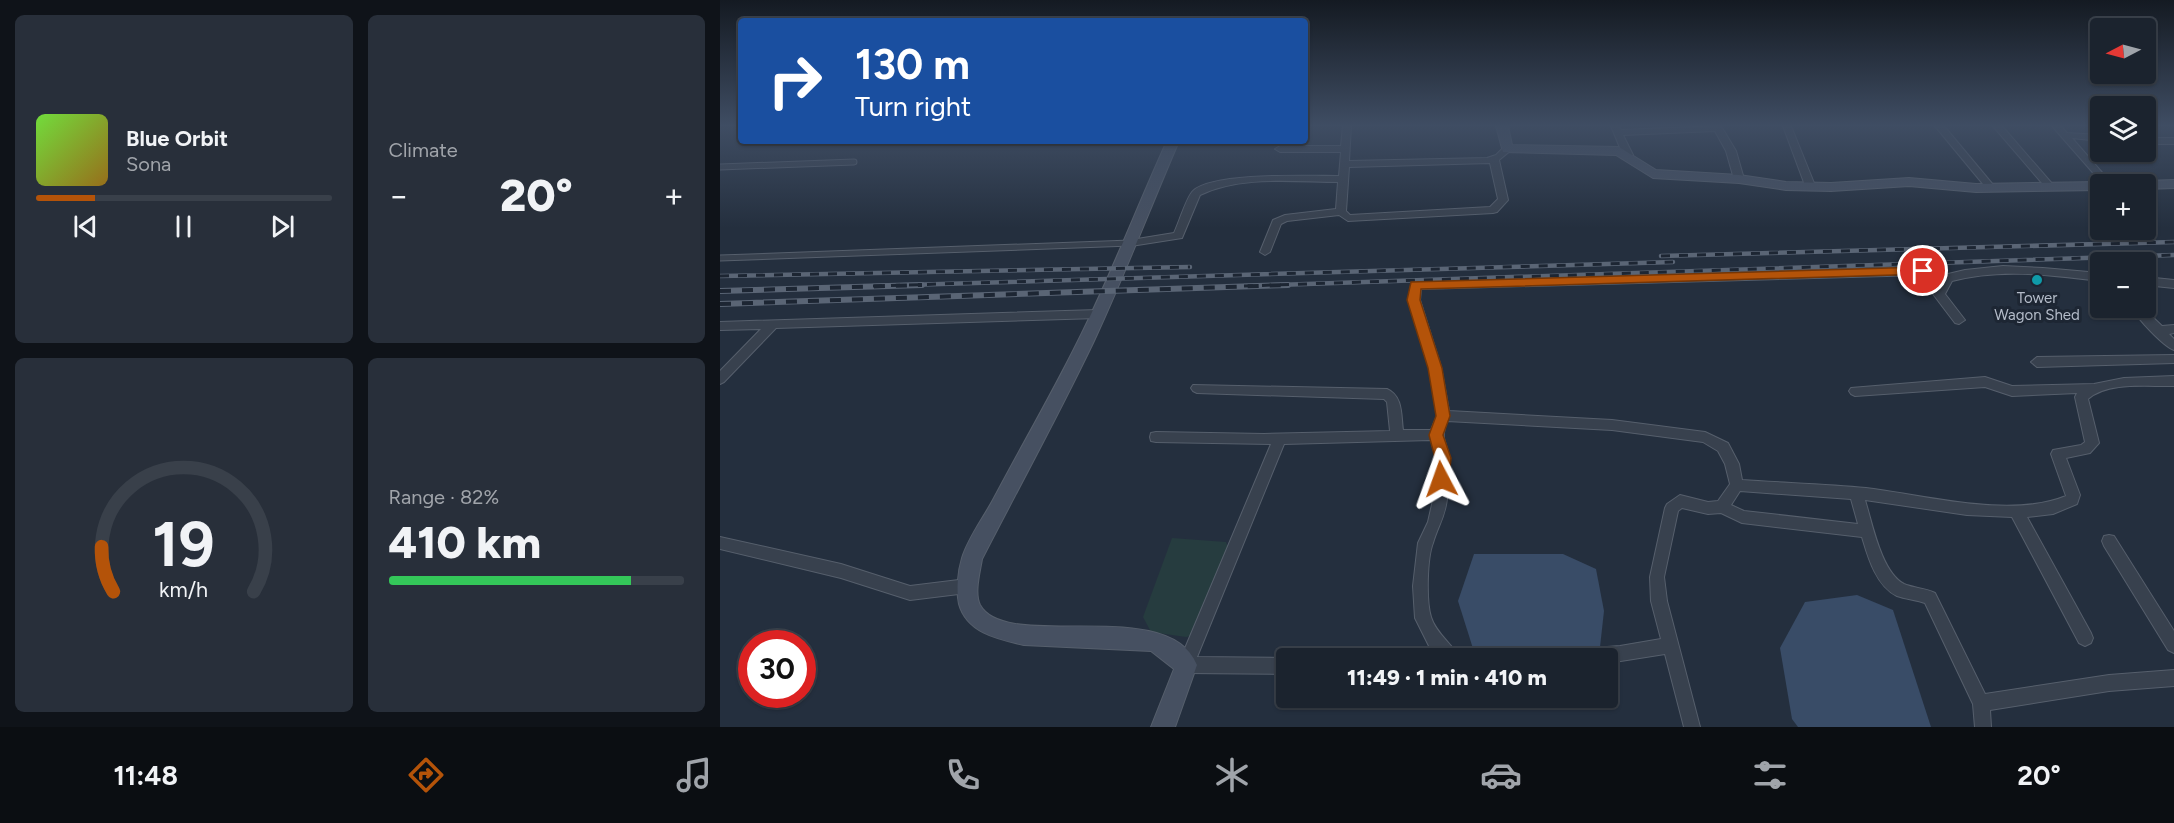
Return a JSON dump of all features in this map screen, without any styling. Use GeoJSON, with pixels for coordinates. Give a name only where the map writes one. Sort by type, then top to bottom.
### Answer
{"type":"FeatureCollection","features":[{"type":"Feature","properties":{"kind":"street"},"geometry":{"type":"LineString","coordinates":[[1164,160],[1131,243],[1098,314],[972,558],[967,586],[968,607],[978,620],[1024,635],[1152,640],[1165,646],[1186,665],[1276,666]]}},
{"type":"Feature","properties":{"kind":"street"},"geometry":{"type":"LineString","coordinates":[[1341,212],[1344,160]]}},
{"type":"Feature","properties":{"kind":"street"},"geometry":{"type":"LineString","coordinates":[[1344,164],[1466,160]]}},
{"type":"Feature","properties":{"kind":"street"},"geometry":{"type":"LineString","coordinates":[[1265,252],[1277,222],[1285,218],[1341,212],[1348,218],[1355,219],[1493,210],[1503,200],[1494,160]]}},
{"type":"Feature","properties":{"kind":"street"},"geometry":{"type":"LineString","coordinates":[[1634,160],[1653,174],[1739,179],[1811,188],[1909,182],[1991,188],[2090,186]]}},
{"type":"Feature","properties":{"kind":"street"},"geometry":{"type":"LineString","coordinates":[[1734,160],[1739,179]]}},
{"type":"Feature","properties":{"kind":"street"},"geometry":{"type":"LineString","coordinates":[[1800,160],[1811,188]]}},
{"type":"Feature","properties":{"kind":"street"},"geometry":{"type":"LineString","coordinates":[[1967,160],[1991,188]]}},
{"type":"Feature","properties":{"kind":"street"},"geometry":{"type":"LineString","coordinates":[[2027,160],[2051,188]]}},
{"type":"Feature","properties":{"kind":"street"},"geometry":{"type":"LineString","coordinates":[[2086,160],[2099,174]]}},
{"type":"Feature","properties":{"kind":"street"},"geometry":{"type":"LineString","coordinates":[[1131,243],[1178,236],[1196,193],[1212,186],[1246,182],[1342,179]]}},
{"type":"Feature","properties":{"kind":"street"},"geometry":{"type":"LineString","coordinates":[[2156,185],[2174,184]]}},
{"type":"Feature","properties":{"kind":"street"},"geometry":{"type":"LineString","coordinates":[[1441,648],[1423,618],[1420,586],[1425,543],[1435,523],[1440,500],[1443,458],[1436,435],[1443,416],[1433,360],[1414,300],[1416,285],[1923,271],[1948,278],[1963,273],[1987,270],[2090,276]]}},
{"type":"Feature","properties":{"kind":"street"},"geometry":{"type":"LineString","coordinates":[[1948,278],[1940,294],[1959,320]]}},
{"type":"Feature","properties":{"kind":"street"},"geometry":{"type":"LineString","coordinates":[[2156,282],[2174,284]]}},
{"type":"Feature","properties":{"kind":"street"},"geometry":{"type":"LineString","coordinates":[[720,326],[1098,314]]}},
{"type":"Feature","properties":{"kind":"street"},"geometry":{"type":"LineString","coordinates":[[2147,318],[2174,346]]}},
{"type":"Feature","properties":{"kind":"street"},"geometry":{"type":"LineString","coordinates":[[720,379],[773,324]]}},
{"type":"Feature","properties":{"kind":"street"},"geometry":{"type":"LineString","coordinates":[[2159,331],[2174,329]]}},
{"type":"Feature","properties":{"kind":"street"},"geometry":{"type":"LineString","coordinates":[[2037,362],[2174,359]]}},
{"type":"Feature","properties":{"kind":"street"},"geometry":{"type":"LineString","coordinates":[[1855,391],[1985,382],[2012,391],[2091,388],[2174,381]]}},
{"type":"Feature","properties":{"kind":"street"},"geometry":{"type":"LineString","coordinates":[[1197,388],[1387,394],[1394,400],[1397,434]]}},
{"type":"Feature","properties":{"kind":"street"},"geometry":{"type":"LineString","coordinates":[[1737,485],[1856,493],[1942,505],[2016,511],[2057,507],[2072,500],[2073,491],[2058,454],[2081,452],[2089,448],[2092,443],[2081,397],[2091,388]]}},
{"type":"Feature","properties":{"kind":"street"},"geometry":{"type":"LineString","coordinates":[[1443,416],[1612,425],[1705,437],[1723,447],[1732,464],[1737,485],[1722,507]]}},
{"type":"Feature","properties":{"kind":"street"},"geometry":{"type":"LineString","coordinates":[[1156,437],[1280,438],[1436,435]]}},
{"type":"Feature","properties":{"kind":"street"},"geometry":{"type":"LineString","coordinates":[[1163,727],[1186,665],[1280,438]]}},
{"type":"Feature","properties":{"kind":"street"},"geometry":{"type":"LineString","coordinates":[[1856,493],[1880,567],[1890,583],[1900,590],[1922,593],[1936,606],[1981,703],[1983,727]]}},
{"type":"Feature","properties":{"kind":"street"},"geometry":{"type":"LineString","coordinates":[[1692,727],[1659,601],[1657,577],[1672,508],[1680,501],[1708,508],[1722,507],[1742,517],[1868,531]]}},
{"type":"Feature","properties":{"kind":"street"},"geometry":{"type":"LineString","coordinates":[[2016,511],[2085,638]]}},
{"type":"Feature","properties":{"kind":"street"},"geometry":{"type":"LineString","coordinates":[[2109,541],[2174,645]]}},
{"type":"Feature","properties":{"kind":"street"},"geometry":{"type":"LineString","coordinates":[[720,543],[841,571],[910,593],[967,586]]}},
{"type":"Feature","properties":{"kind":"street"},"geometry":{"type":"LineString","coordinates":[[1618,654],[1672,645]]}},
{"type":"Feature","properties":{"kind":"street"},"geometry":{"type":"LineString","coordinates":[[1981,703],[2109,683],[2174,678]]}},
{"type":"Feature","properties":{"kind":"lane"},"geometry":{"type":"LineString","coordinates":[[720,167],[854,162]]}},
{"type":"Feature","properties":{"kind":"lane"},"geometry":{"type":"LineString","coordinates":[[720,258],[1131,243]]}},
{"type":"Feature","properties":{"kind":"green space"},"geometry":{"type":"Polygon","coordinates":[[[1172,538],[1226,542],[1231,557],[1204,633],[1186,637],[1151,632],[1143,617],[1172,538]]]}},
{"type":"Feature","properties":{"kind":"water"},"geometry":{"type":"Polygon","coordinates":[[[1474,554],[1563,554],[1596,569],[1604,611],[1600,648],[1473,648],[1458,601],[1474,554]]]}},
{"type":"Feature","properties":{"kind":"water"},"geometry":{"type":"Polygon","coordinates":[[[1857,595],[1893,610],[1931,727],[1798,727],[1792,719],[1780,648],[1805,602],[1857,595]]]}},
{"type":"Feature","properties":{"kind":"railway"},"geometry":{"type":"LineString","coordinates":[[1661,256],[2174,242]]}},
{"type":"Feature","properties":{"kind":"railway"},"geometry":{"type":"LineString","coordinates":[[1244,286],[2174,255]]}},
{"type":"Feature","properties":{"kind":"railway"},"geometry":{"type":"LineString","coordinates":[[873,286],[1673,262]]}},
{"type":"Feature","properties":{"kind":"railway"},"geometry":{"type":"LineString","coordinates":[[720,276],[1190,267]]}},
{"type":"Feature","properties":{"kind":"railway"},"geometry":{"type":"LineString","coordinates":[[720,291],[922,285]]}},
{"type":"Feature","properties":{"kind":"railway"},"geometry":{"type":"LineString","coordinates":[[720,304],[1288,285]]}},
{"type":"Feature","properties":{"kind":"place","name":"Tower Wagon Shed"},"geometry":{"type":"Point","coordinates":[2037,280]}},
{"type":"Feature","properties":{"kind":"route"},"geometry":{"type":"LineString","coordinates":[[1441,479],[1443,458],[1436,435],[1443,416],[1435,368],[1414,300],[1416,285],[1667,276],[1923,271]]}}]}
